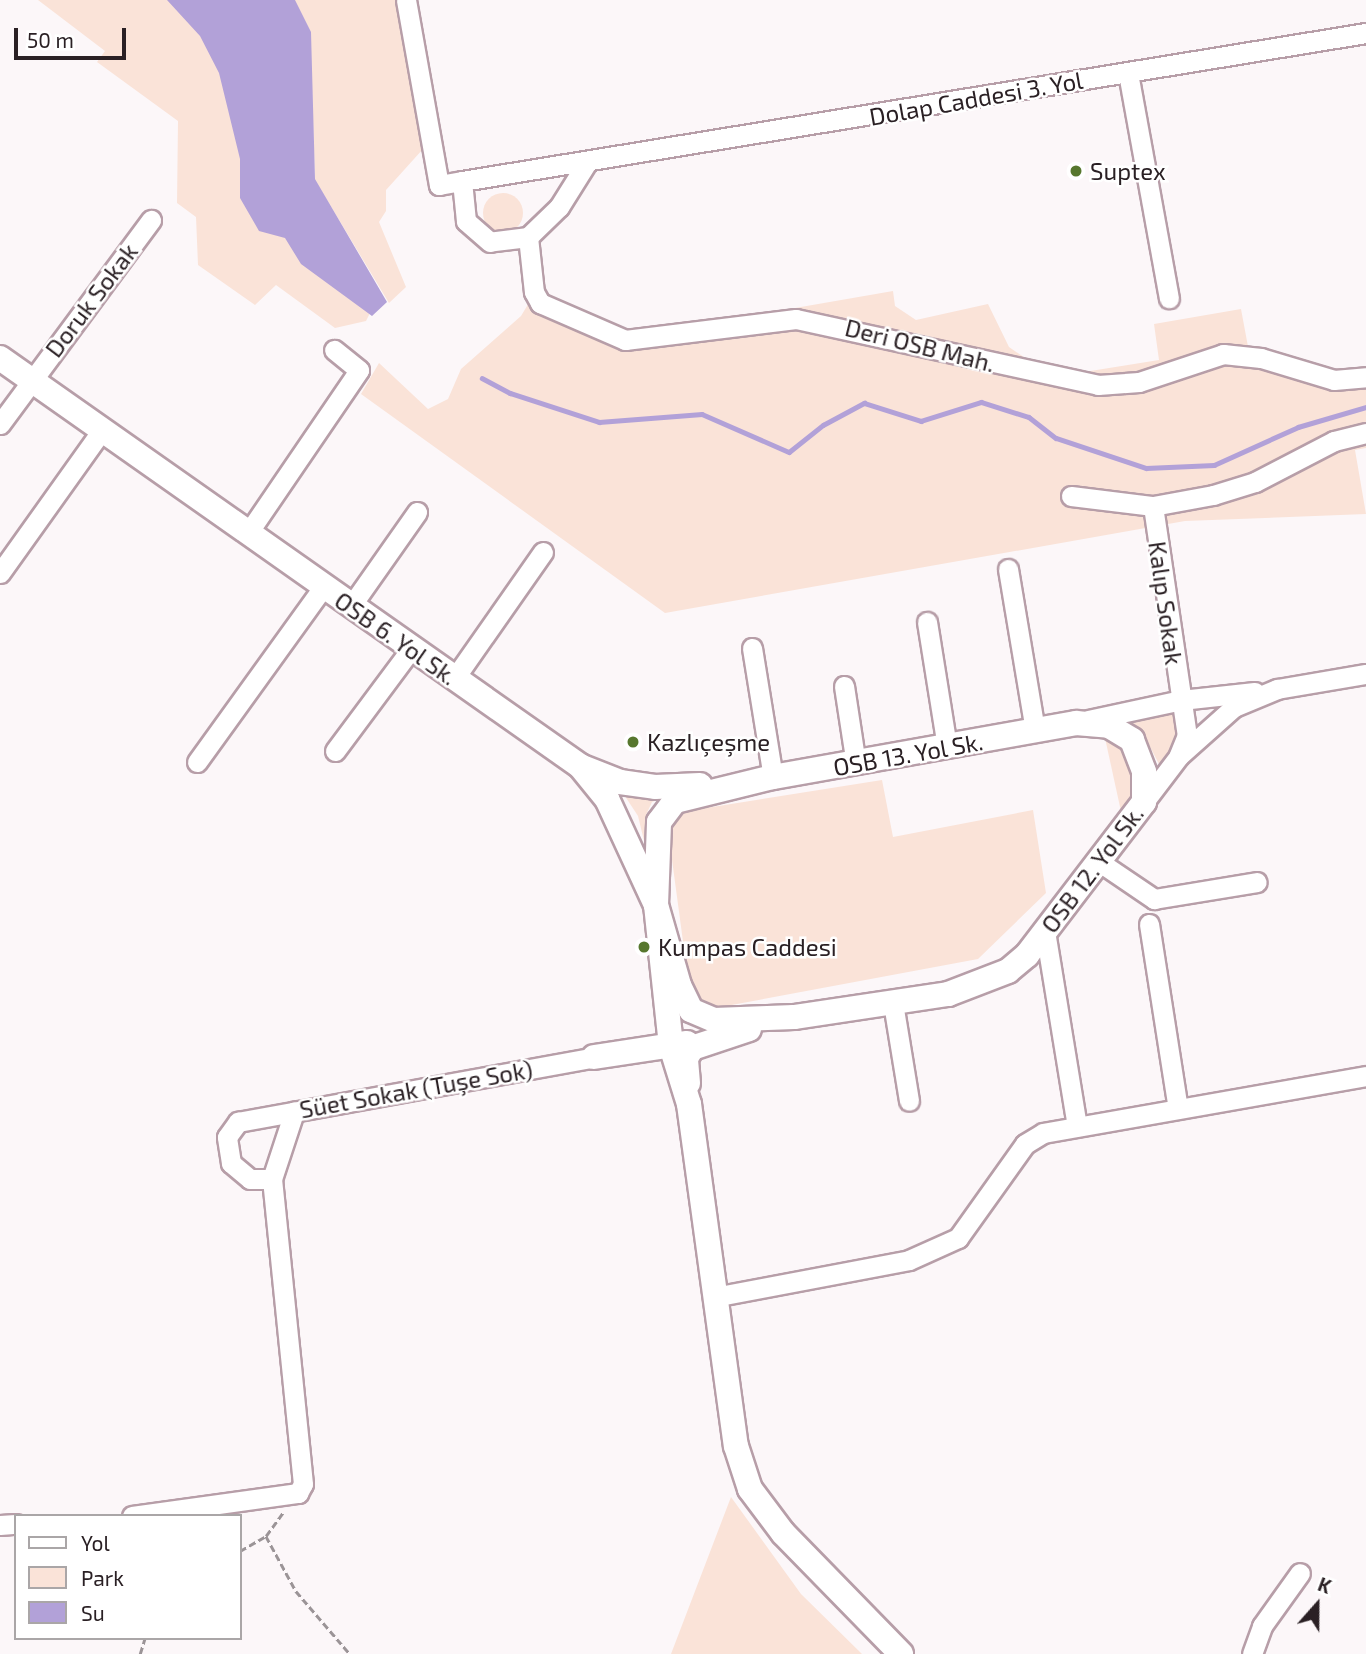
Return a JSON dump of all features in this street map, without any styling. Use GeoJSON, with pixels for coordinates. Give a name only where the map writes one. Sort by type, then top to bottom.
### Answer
{"type":"FeatureCollection","features":[{"type":"Feature","properties":{"kind":"main road","name":"OSB 6. Yol Sk."},"geometry":{"type":"LineString","coordinates":[[0,358],[580,766],[623,828],[656,905],[666,1006],[665,1054],[689,1104]]}},
{"type":"Feature","properties":{"kind":"main road","name":"OSB 13. Yol Sk."},"geometry":{"type":"LineString","coordinates":[[740,783],[1076,723],[1109,726],[1132,740],[1144,772],[1144,802]]}},
{"type":"Feature","properties":{"kind":"main road"},"geometry":{"type":"LineString","coordinates":[[580,766],[620,782],[655,787],[740,783]]}},
{"type":"Feature","properties":{"kind":"main road"},"geometry":{"type":"LineString","coordinates":[[740,783],[690,795],[664,811],[657,835],[656,905],[679,985],[691,1010],[714,1020],[794,1017]]}},
{"type":"Feature","properties":{"kind":"main road","name":"OSB 12. Yol Sk."},"geometry":{"type":"LineString","coordinates":[[794,1017],[893,1003],[982,984],[1027,955],[1144,802]]}},
{"type":"Feature","properties":{"kind":"main road"},"geometry":{"type":"LineString","coordinates":[[594,1056],[654,1033],[666,1006]]}},
{"type":"Feature","properties":{"kind":"main road"},"geometry":{"type":"LineString","coordinates":[[594,1056],[665,1054],[794,1017]]}},
{"type":"Feature","properties":{"kind":"main road"},"geometry":{"type":"LineString","coordinates":[[704,1041],[691,1048],[686,1058],[689,1104],[736,1446],[750,1489],[783,1533],[901,1654]]}},
{"type":"Feature","properties":{"kind":"street"},"geometry":{"type":"LineString","coordinates":[[406,0],[439,185],[462,181],[466,221],[490,243],[528,237],[559,207],[586,164]]}},
{"type":"Feature","properties":{"kind":"street","name":"Dolap Caddesi 3. Yol"},"geometry":{"type":"LineString","coordinates":[[462,181],[586,164],[1366,33]]}},
{"type":"Feature","properties":{"kind":"street"},"geometry":{"type":"LineString","coordinates":[[1128,73],[1169,298]]}},
{"type":"Feature","properties":{"kind":"street","name":"Doruk Sokak"},"geometry":{"type":"LineString","coordinates":[[0,424],[151,220]]}},
{"type":"Feature","properties":{"kind":"street","name":"Deri OSB Mah."},"geometry":{"type":"LineString","coordinates":[[528,237],[534,292],[540,303],[625,340],[796,319],[1098,385],[1139,382],[1223,354],[1261,358],[1334,380],[1366,377]]}},
{"type":"Feature","properties":{"kind":"street"},"geometry":{"type":"LineString","coordinates":[[248,533],[359,370],[334,350]]}},
{"type":"Feature","properties":{"kind":"street"},"geometry":{"type":"LineString","coordinates":[[0,573],[102,430]]}},
{"type":"Feature","properties":{"kind":"street"},"geometry":{"type":"LineString","coordinates":[[1071,496],[1153,506],[1235,489],[1314,449],[1366,432]]}},
{"type":"Feature","properties":{"kind":"street","name":"Kalıp Sokak"},"geometry":{"type":"LineString","coordinates":[[1153,506],[1187,735],[1179,756]]}},
{"type":"Feature","properties":{"kind":"street"},"geometry":{"type":"LineString","coordinates":[[351,606],[417,512]]}},
{"type":"Feature","properties":{"kind":"street"},"geometry":{"type":"LineString","coordinates":[[454,679],[543,552]]}},
{"type":"Feature","properties":{"kind":"street"},"geometry":{"type":"LineString","coordinates":[[1008,569],[1035,731]]}},
{"type":"Feature","properties":{"kind":"street"},"geometry":{"type":"LineString","coordinates":[[197,762],[323,587]]}},
{"type":"Feature","properties":{"kind":"street"},"geometry":{"type":"LineString","coordinates":[[928,622],[947,747]]}},
{"type":"Feature","properties":{"kind":"street"},"geometry":{"type":"LineString","coordinates":[[752,648],[773,777]]}},
{"type":"Feature","properties":{"kind":"street"},"geometry":{"type":"LineString","coordinates":[[335,751],[411,649]]}},
{"type":"Feature","properties":{"kind":"street","name":"OSB 12. Yol Sk."},"geometry":{"type":"LineString","coordinates":[[1144,802],[1179,756],[1234,707],[1277,689],[1366,674]]}},
{"type":"Feature","properties":{"kind":"street"},"geometry":{"type":"LineString","coordinates":[[844,686],[856,764]]}},
{"type":"Feature","properties":{"kind":"street"},"geometry":{"type":"LineString","coordinates":[[1076,723],[1181,700],[1277,689]]}},
{"type":"Feature","properties":{"kind":"street"},"geometry":{"type":"LineString","coordinates":[[1098,861],[1154,899],[1257,882]]}},
{"type":"Feature","properties":{"kind":"street"},"geometry":{"type":"LineString","coordinates":[[1149,924],[1178,1109]]}},
{"type":"Feature","properties":{"kind":"street"},"geometry":{"type":"LineString","coordinates":[[1045,931],[1077,1126]]}},
{"type":"Feature","properties":{"kind":"street"},"geometry":{"type":"LineString","coordinates":[[893,1003],[909,1101]]}},
{"type":"Feature","properties":{"kind":"street","name":"Süet Sokak (Tuşe Sok)"},"geometry":{"type":"LineString","coordinates":[[272,1178],[250,1179],[231,1163],[227,1137],[238,1122],[594,1056]]}},
{"type":"Feature","properties":{"kind":"street"},"geometry":{"type":"LineString","coordinates":[[714,1297],[909,1260],[958,1238],[1025,1144],[1044,1133],[1366,1076]]}},
{"type":"Feature","properties":{"kind":"street"},"geometry":{"type":"LineString","coordinates":[[146,1514],[298,1493],[303,1484],[272,1178],[295,1112]]}},
{"type":"Feature","properties":{"kind":"street"},"geometry":{"type":"LineString","coordinates":[[1252,1654],[1262,1626],[1300,1573]]}},
{"type":"Feature","properties":{"kind":"path"},"geometry":{"type":"LineString","coordinates":[[242,1550],[266,1536],[298,1493]]}},
{"type":"Feature","properties":{"kind":"path"},"geometry":{"type":"LineString","coordinates":[[266,1536],[296,1591],[350,1654]]}},
{"type":"Feature","properties":{"kind":"green space"},"geometry":{"type":"Polygon","coordinates":[[[38,0],[181,0],[212,46],[292,234],[373,307],[366,321],[335,328],[276,285],[255,305],[198,265],[196,217],[177,203],[178,121],[97,62],[105,51],[38,0]]]}},
{"type":"Feature","properties":{"kind":"green space"},"geometry":{"type":"Polygon","coordinates":[[[294,0],[395,0],[423,149],[386,190],[386,211],[379,222],[406,287],[389,303],[315,180],[310,31],[294,0]]]}},
{"type":"Feature","properties":{"kind":"green space"},"geometry":{"type":"Polygon","coordinates":[[[503,193],[517,199],[523,213],[517,227],[503,233],[489,227],[483,213],[489,199],[503,193]]]}},
{"type":"Feature","properties":{"kind":"green space"},"geometry":{"type":"Polygon","coordinates":[[[536,291],[622,338],[893,291],[895,306],[916,320],[988,304],[1009,347],[1053,377],[1159,360],[1154,324],[1241,309],[1249,352],[1331,377],[1366,369],[1366,448],[1355,450],[1366,514],[1185,521],[665,613],[361,394],[379,363],[428,409],[448,399],[461,369],[521,316],[536,291]]]}},
{"type":"Feature","properties":{"kind":"green space"},"geometry":{"type":"Polygon","coordinates":[[[1176,710],[1183,720],[1170,757],[1161,768],[1143,733],[1120,719],[1176,710]]]}},
{"type":"Feature","properties":{"kind":"green space"},"geometry":{"type":"Polygon","coordinates":[[[1105,738],[1119,741],[1133,754],[1137,793],[1122,816],[1105,738]]]}},
{"type":"Feature","properties":{"kind":"green space"},"geometry":{"type":"Polygon","coordinates":[[[882,780],[893,837],[1033,810],[1046,893],[978,959],[710,1009],[691,1001],[668,830],[681,812],[882,780]]]}},
{"type":"Feature","properties":{"kind":"green space"},"geometry":{"type":"Polygon","coordinates":[[[617,784],[671,794],[652,802],[646,815],[646,849],[638,816],[617,784]]]}},
{"type":"Feature","properties":{"kind":"green space"},"geometry":{"type":"Polygon","coordinates":[[[731,1497],[801,1594],[862,1654],[671,1654],[731,1497]]]}},
{"type":"Feature","properties":{"kind":"water"},"geometry":{"type":"Polygon","coordinates":[[[167,0],[295,0],[311,32],[315,179],[387,302],[372,316],[301,264],[285,238],[259,231],[240,198],[240,159],[219,73],[200,36],[167,0]]]}},
{"type":"Feature","properties":{"kind":"waterway"},"geometry":{"type":"LineString","coordinates":[[482,378],[510,393],[599,422],[702,414],[789,452],[823,425],[864,403],[921,421],[981,402],[1029,417],[1056,438],[1146,468],[1214,465],[1298,427],[1366,407]]}},
{"type":"Feature","properties":{"kind":"place","name":"Suptex"},"geometry":{"type":"Point","coordinates":[1076,171]}},
{"type":"Feature","properties":{"kind":"place","name":"Kazlıçeşme"},"geometry":{"type":"Point","coordinates":[633,742]}},
{"type":"Feature","properties":{"kind":"place","name":"Kumpas Caddesi"},"geometry":{"type":"Point","coordinates":[644,947]}}]}
